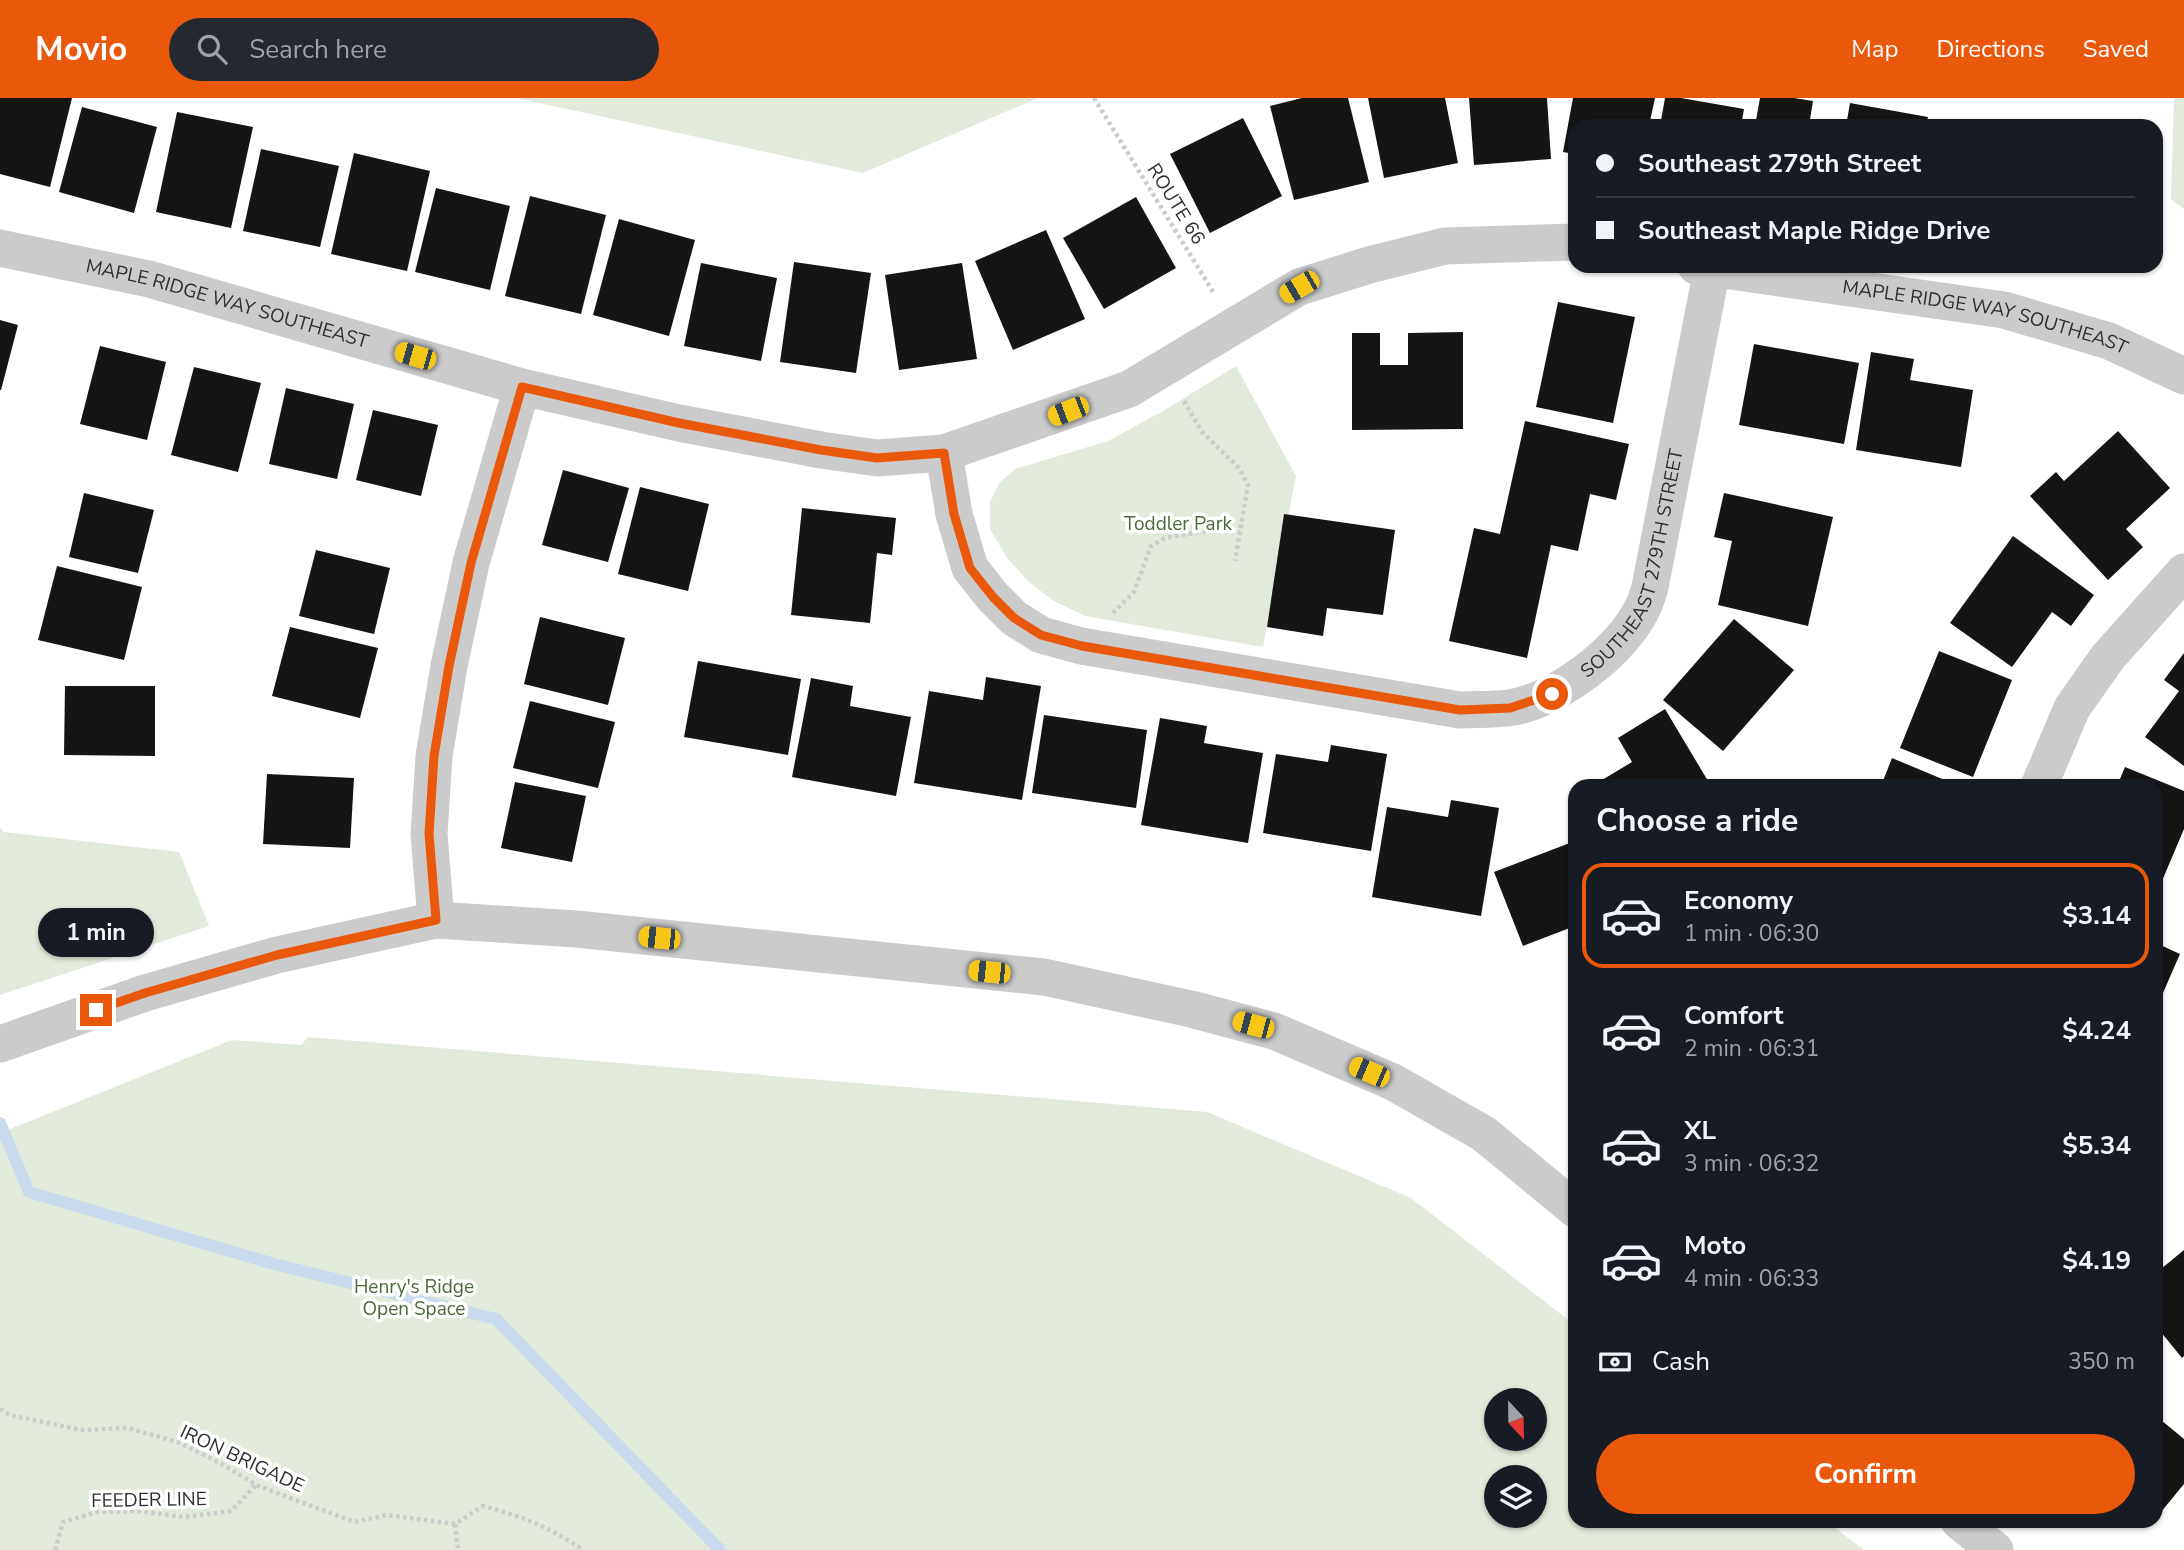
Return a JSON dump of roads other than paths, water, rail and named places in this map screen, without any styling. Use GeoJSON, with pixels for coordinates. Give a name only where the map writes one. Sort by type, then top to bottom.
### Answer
{"type":"FeatureCollection","features":[{"type":"Feature","properties":{"kind":"street","name":"MAPLE RIDGE WAY SOUTHEAST"},"geometry":{"type":"LineString","coordinates":[[0,248],[149,279],[522,387],[679,423],[877,458],[944,453],[1129,389],[1299,287],[1369,265],[1445,246],[1568,242]]}},
{"type":"Feature","properties":{"kind":"street","name":"SOUTHEAST 279TH STREET"},"geometry":{"type":"LineString","coordinates":[[944,453],[954,514],[970,568],[1014,618],[1041,635],[1082,646],[1460,710],[1510,708],[1552,694],[1597,664],[1624,634],[1643,607],[1650,587],[1703,273]]}},
{"type":"Feature","properties":{"kind":"street","name":"MAPLE RIDGE WAY SOUTHEAST"},"geometry":{"type":"LineString","coordinates":[[1740,273],[2004,310],[2109,341],[2184,376]]}},
{"type":"Feature","properties":{"kind":"street"},"geometry":{"type":"LineString","coordinates":[[436,920],[429,834],[434,756],[449,666],[471,563],[522,387]]}},
{"type":"Feature","properties":{"kind":"street"},"geometry":{"type":"LineString","coordinates":[[2042,779],[2072,708],[2108,657],[2184,572]]}},
{"type":"Feature","properties":{"kind":"street"},"geometry":{"type":"LineString","coordinates":[[0,1044],[145,993],[277,955],[436,920],[576,929],[1044,977],[1191,1009],[1274,1031],[1393,1082],[1483,1134],[1568,1203]]}},
{"type":"Feature","properties":{"kind":"street"},"geometry":{"type":"LineString","coordinates":[[1968,1528],[1995,1550]]}},
{"type":"Feature","properties":{"kind":"waterway"},"geometry":{"type":"LineString","coordinates":[[0,1123],[29,1192],[274,1264],[496,1319],[720,1550]]}},
{"type":"Feature","properties":{"kind":"park label","name":"Toddler Park"},"geometry":{"type":"Point","coordinates":[1178,524]}},
{"type":"Feature","properties":{"kind":"park label","name":"Henry's Ridge Open Space"},"geometry":{"type":"Point","coordinates":[414,1298]}}]}
